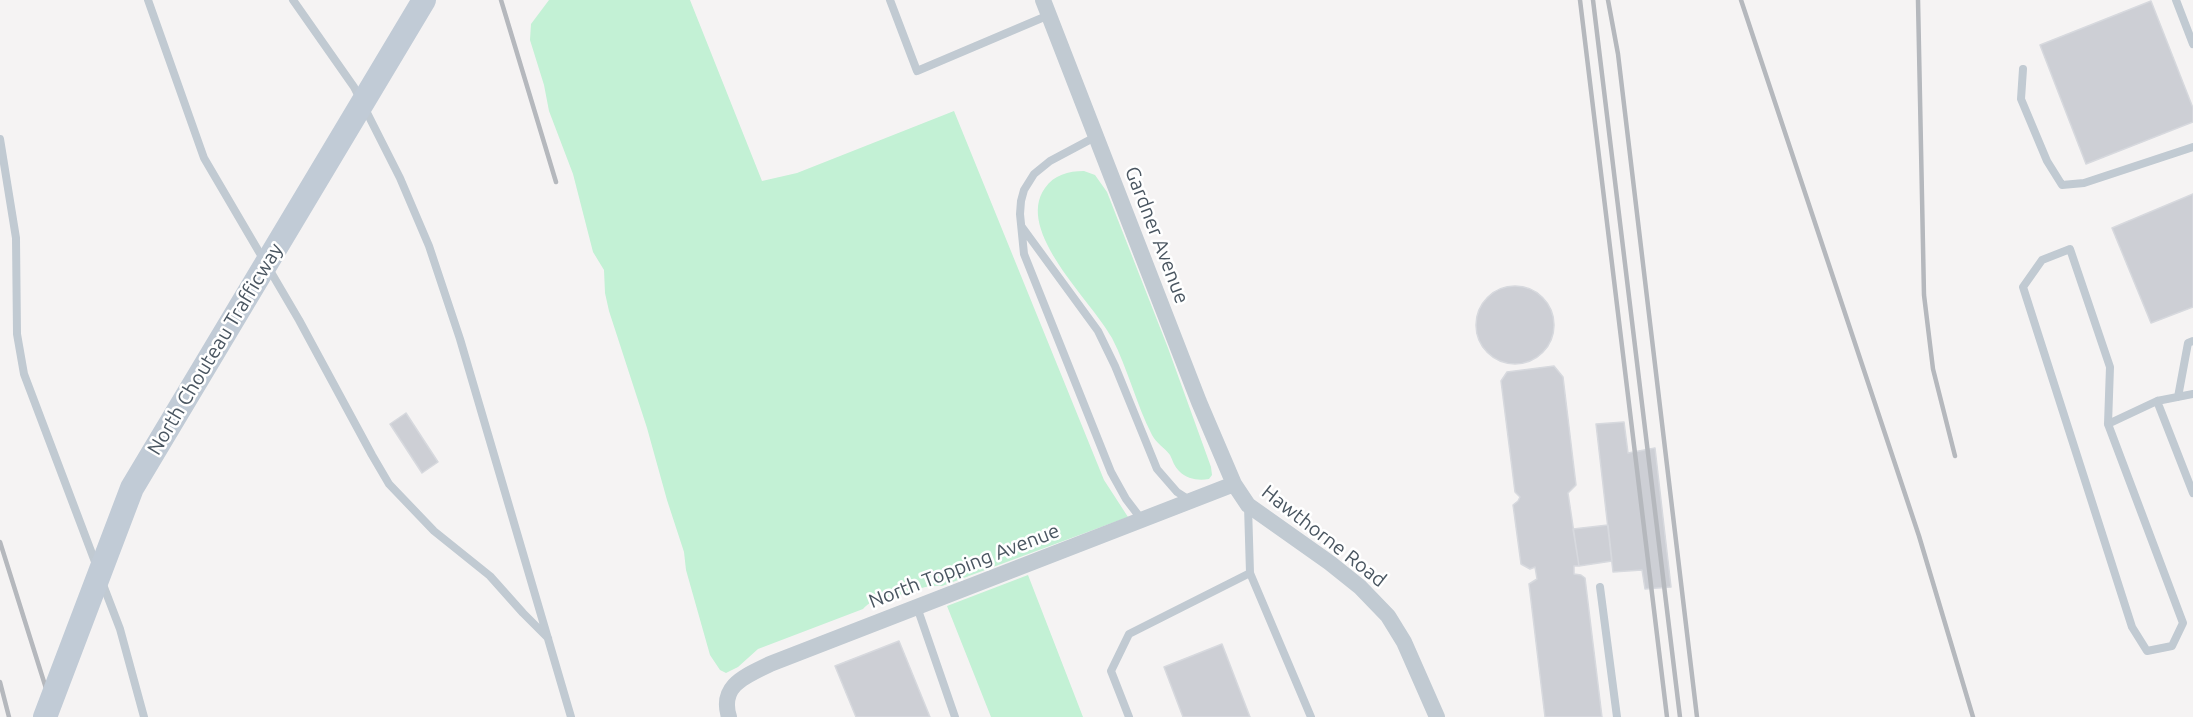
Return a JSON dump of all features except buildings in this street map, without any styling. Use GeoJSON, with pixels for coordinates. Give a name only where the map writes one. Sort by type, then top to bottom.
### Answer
{"type":"FeatureCollection","features":[{"type":"Feature","properties":{"kind":"main road","name":"North Chouteau Trafficway"},"geometry":{"type":"LineString","coordinates":[[45,717],[132,488],[424,0]]}},
{"type":"Feature","properties":{"kind":"street","name":"Gardner Avenue"},"geometry":{"type":"LineString","coordinates":[[1046,8],[1207,422],[1234,484]]}},
{"type":"Feature","properties":{"kind":"street","name":"North Topping Avenue"},"geometry":{"type":"LineString","coordinates":[[727,711],[731,688],[753,672],[1234,484]]}},
{"type":"Feature","properties":{"kind":"street","name":"Hawthorne Road"},"geometry":{"type":"LineString","coordinates":[[1234,484],[1248,505],[1338,569],[1360,587],[1388,616],[1404,642],[1437,717]]}},
{"type":"Feature","properties":{"kind":"lane"},"geometry":{"type":"LineString","coordinates":[[148,0],[204,158],[299,320],[389,484],[434,531],[490,576],[549,639]]}},
{"type":"Feature","properties":{"kind":"lane"},"geometry":{"type":"LineString","coordinates":[[293,0],[354,87],[400,178],[429,246],[460,339],[571,717]]}},
{"type":"Feature","properties":{"kind":"lane"},"geometry":{"type":"LineString","coordinates":[[890,0],[917,71],[1046,8]]}},
{"type":"Feature","properties":{"kind":"lane"},"geometry":{"type":"LineString","coordinates":[[2176,0],[2193,44]]}},
{"type":"Feature","properties":{"kind":"lane"},"geometry":{"type":"LineString","coordinates":[[2023,69],[2021,99],[2048,161],[2062,185],[2084,183],[2193,147]]}},
{"type":"Feature","properties":{"kind":"lane"},"geometry":{"type":"LineString","coordinates":[[1096,136],[1050,161],[1034,174],[1024,190],[1021,201],[1024,254],[1111,472],[1122,492],[1142,519]]}},
{"type":"Feature","properties":{"kind":"lane"},"geometry":{"type":"LineString","coordinates":[[0,139],[16,238],[17,334],[24,375],[120,629],[144,717]]}},
{"type":"Feature","properties":{"kind":"lane"},"geometry":{"type":"LineString","coordinates":[[1022,226],[1098,331],[1115,366],[1157,469],[1171,486],[1191,501]]}},
{"type":"Feature","properties":{"kind":"lane"},"geometry":{"type":"LineString","coordinates":[[2070,249],[2110,367],[2108,424],[2183,623],[2172,646],[2147,651],[2132,627],[2023,286],[2042,260],[2070,249]]}},
{"type":"Feature","properties":{"kind":"lane"},"geometry":{"type":"LineString","coordinates":[[2178,397],[2188,343],[2193,340]]}},
{"type":"Feature","properties":{"kind":"lane"},"geometry":{"type":"LineString","coordinates":[[2108,424],[2157,401],[2193,394]]}},
{"type":"Feature","properties":{"kind":"lane"},"geometry":{"type":"LineString","coordinates":[[2157,401],[2193,493]]}},
{"type":"Feature","properties":{"kind":"lane"},"geometry":{"type":"LineString","coordinates":[[1248,505],[1250,573],[1311,717]]}},
{"type":"Feature","properties":{"kind":"lane"},"geometry":{"type":"LineString","coordinates":[[1128,717],[1111,671],[1129,634],[1250,573]]}},
{"type":"Feature","properties":{"kind":"lane"},"geometry":{"type":"LineString","coordinates":[[1600,587],[1617,717]]}},
{"type":"Feature","properties":{"kind":"lane"},"geometry":{"type":"LineString","coordinates":[[917,607],[955,717]]}},
{"type":"Feature","properties":{"kind":"lane"},"geometry":{"type":"LineString","coordinates":[[2183,623],[2193,622]]}},
{"type":"Feature","properties":{"kind":"green space"},"geometry":{"type":"Polygon","coordinates":[[[549,0],[690,0],[762,181],[797,173],[954,111],[1104,480],[1128,517],[942,586],[927,587],[877,600],[863,609],[758,649],[738,667],[726,673],[720,670],[710,655],[686,570],[684,552],[609,311],[604,270],[593,252],[573,174],[549,111],[544,85],[530,40],[531,24],[549,0]]]}},
{"type":"Feature","properties":{"kind":"green space"},"geometry":{"type":"Polygon","coordinates":[[[1084,171],[1095,175],[1107,192],[1168,348],[1211,467],[1212,475],[1209,479],[1193,479],[1182,474],[1170,455],[1154,438],[1112,338],[1047,245],[1040,224],[1038,205],[1045,188],[1062,175],[1084,171]]]}},
{"type":"Feature","properties":{"kind":"green space"},"geometry":{"type":"Polygon","coordinates":[[[1028,575],[1083,717],[991,717],[947,606],[1028,575]]]}},
{"type":"Feature","properties":{"kind":"railway"},"geometry":{"type":"LineString","coordinates":[[501,0],[556,182]]}},
{"type":"Feature","properties":{"kind":"railway"},"geometry":{"type":"LineString","coordinates":[[1580,0],[1667,717]]}},
{"type":"Feature","properties":{"kind":"railway"},"geometry":{"type":"LineString","coordinates":[[1593,0],[1680,717]]}},
{"type":"Feature","properties":{"kind":"railway"},"geometry":{"type":"LineString","coordinates":[[1608,0],[1618,54],[1697,717]]}},
{"type":"Feature","properties":{"kind":"railway"},"geometry":{"type":"LineString","coordinates":[[1741,0],[1919,536],[1973,717]]}},
{"type":"Feature","properties":{"kind":"railway"},"geometry":{"type":"LineString","coordinates":[[1918,0],[1924,295],[1933,369],[1955,456]]}},
{"type":"Feature","properties":{"kind":"railway"},"geometry":{"type":"LineString","coordinates":[[0,542],[55,717]]}},
{"type":"Feature","properties":{"kind":"railway"},"geometry":{"type":"LineString","coordinates":[[0,682],[9,717]]}}]}
